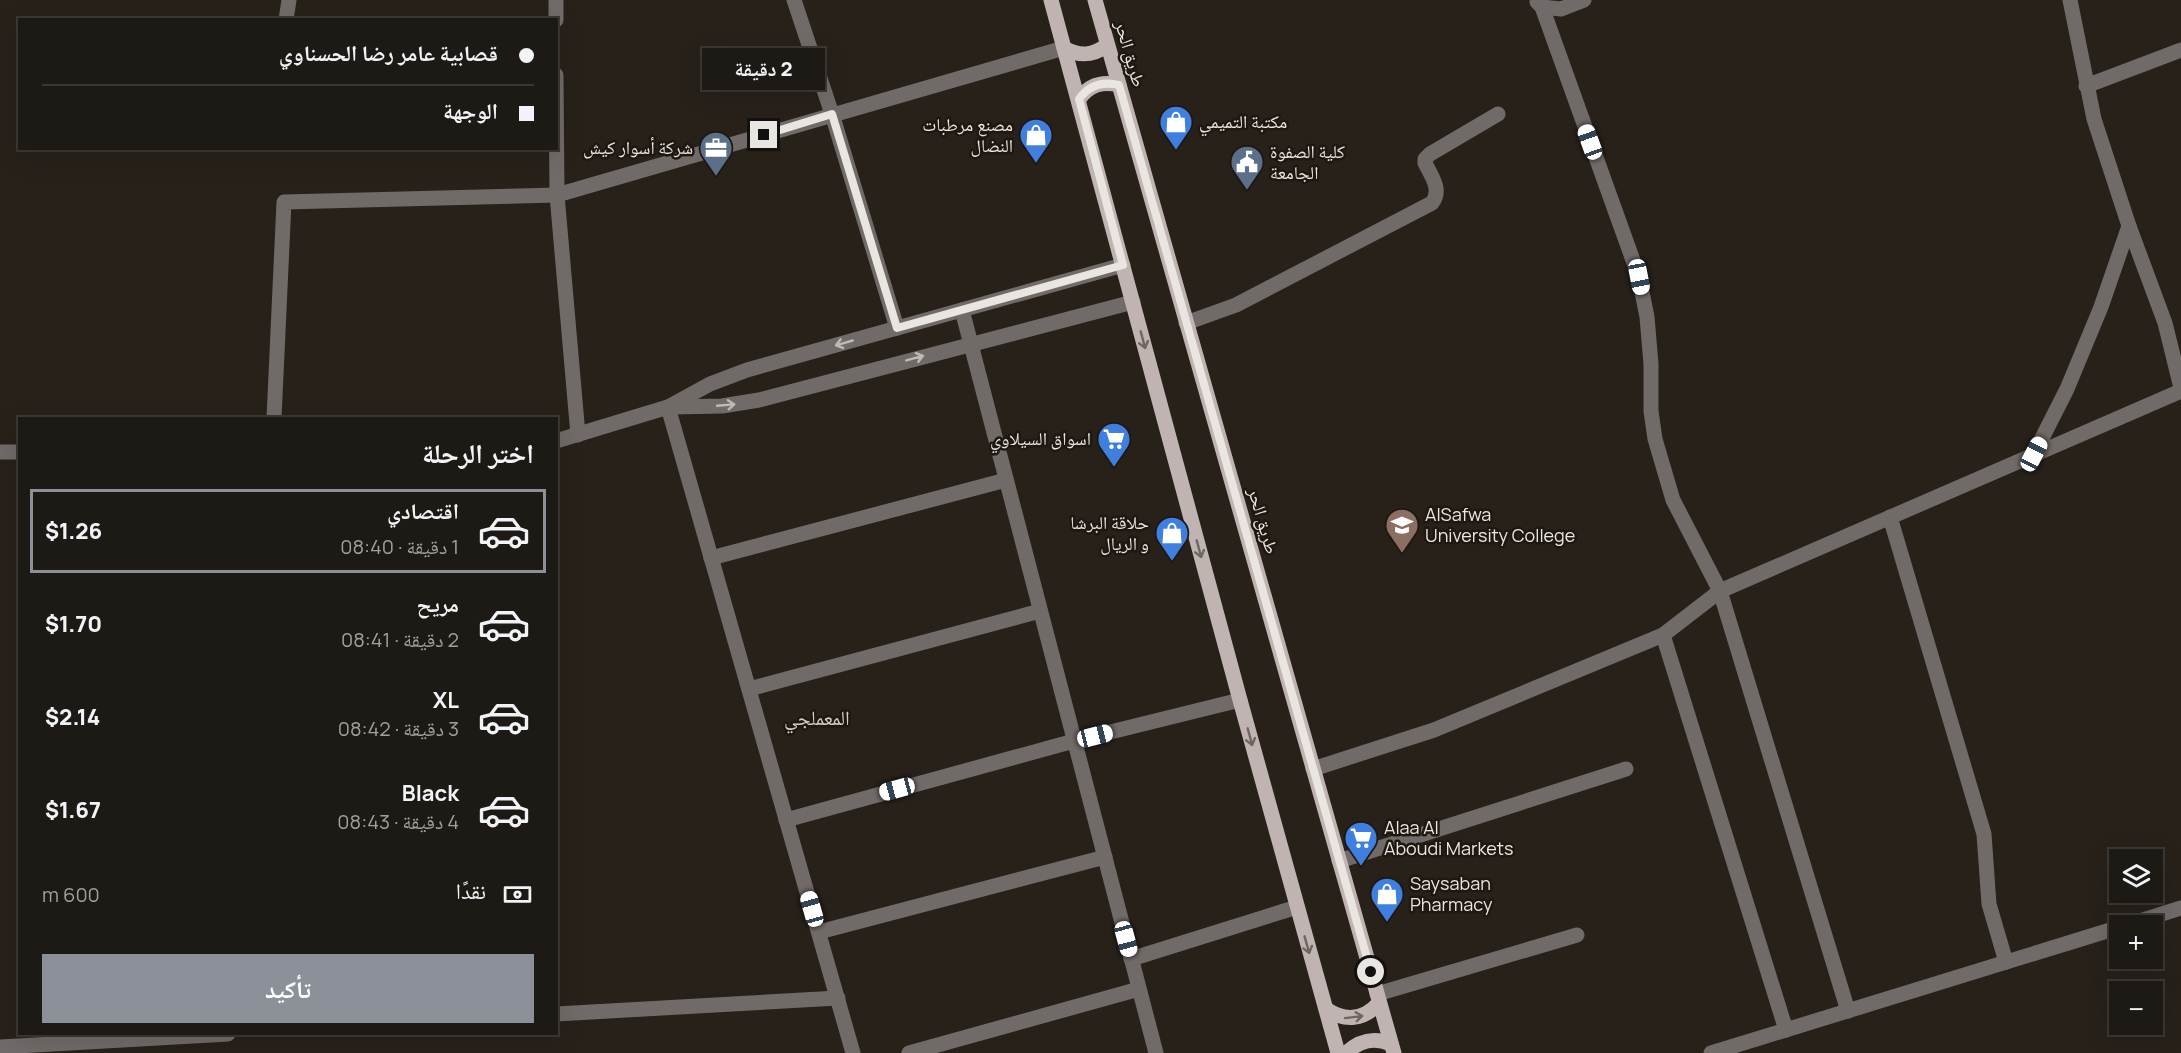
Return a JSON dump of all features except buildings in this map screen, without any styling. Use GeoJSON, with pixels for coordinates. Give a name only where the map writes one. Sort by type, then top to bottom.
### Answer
{"type":"FeatureCollection","features":[{"type":"Feature","properties":{"kind":"main road"},"geometry":{"type":"LineString","coordinates":[[1050,0],[1079,99],[1240,700],[1338,1053]]}},
{"type":"Feature","properties":{"kind":"main road","name":"طريق الحر"},"geometry":{"type":"LineString","coordinates":[[1095,0],[1392,1048]]}},
{"type":"Feature","properties":{"kind":"main road"},"geometry":{"type":"LineString","coordinates":[[1064,48],[1079,55],[1086,55],[1101,50],[1107,45]]}},
{"type":"Feature","properties":{"kind":"main road"},"geometry":{"type":"LineString","coordinates":[[1079,99],[1089,88],[1096,85],[1111,83],[1119,85]]}},
{"type":"Feature","properties":{"kind":"main road"},"geometry":{"type":"LineString","coordinates":[[1326,1009],[1344,1018],[1354,1018],[1372,1011],[1378,999]]}},
{"type":"Feature","properties":{"kind":"main road"},"geometry":{"type":"LineString","coordinates":[[1346,1053],[1361,1042],[1371,1040],[1392,1048]]}},
{"type":"Feature","properties":{"kind":"street"},"geometry":{"type":"LineString","coordinates":[[286,18],[289,0]]}},
{"type":"Feature","properties":{"kind":"street"},"geometry":{"type":"LineString","coordinates":[[556,0],[556,18]]}},
{"type":"Feature","properties":{"kind":"street"},"geometry":{"type":"LineString","coordinates":[[794,0],[832,114],[897,328]]}},
{"type":"Feature","properties":{"kind":"street"},"geometry":{"type":"LineString","coordinates":[[1538,4],[1561,9],[1584,0]]}},
{"type":"Feature","properties":{"kind":"street"},"geometry":{"type":"LineString","coordinates":[[1313,769],[1434,729],[1663,635],[1720,591],[2181,389],[2165,323],[2129,226],[2094,119],[2068,3]]}},
{"type":"Feature","properties":{"kind":"street"},"geometry":{"type":"LineString","coordinates":[[1538,4],[1639,277],[1647,317],[1651,364],[1651,411],[1655,439],[1673,500],[1720,591],[1848,1011]]}},
{"type":"Feature","properties":{"kind":"street"},"geometry":{"type":"LineString","coordinates":[[274,417],[284,202],[557,195],[1064,48]]}},
{"type":"Feature","properties":{"kind":"street"},"geometry":{"type":"LineString","coordinates":[[2086,86],[2181,50]]}},
{"type":"Feature","properties":{"kind":"street"},"geometry":{"type":"LineString","coordinates":[[1186,323],[1236,305],[1432,203],[1437,197],[1437,190],[1425,164],[1425,159],[1498,114]]}},
{"type":"Feature","properties":{"kind":"street"},"geometry":{"type":"LineString","coordinates":[[557,150],[557,195],[578,435]]}},
{"type":"Feature","properties":{"kind":"street"},"geometry":{"type":"LineString","coordinates":[[2034,454],[2067,388],[2101,307],[2129,226]]}},
{"type":"Feature","properties":{"kind":"street"},"geometry":{"type":"LineString","coordinates":[[558,440],[668,407],[710,384],[747,370],[1123,265]]}},
{"type":"Feature","properties":{"kind":"street"},"geometry":{"type":"LineString","coordinates":[[668,407],[741,404],[1133,302]]}},
{"type":"Feature","properties":{"kind":"street"},"geometry":{"type":"LineString","coordinates":[[962,310],[1156,1053]]}},
{"type":"Feature","properties":{"kind":"street"},"geometry":{"type":"LineString","coordinates":[[2165,323],[2181,318]]}},
{"type":"Feature","properties":{"kind":"street"},"geometry":{"type":"LineString","coordinates":[[668,407],[853,1053]]}},
{"type":"Feature","properties":{"kind":"street"},"geometry":{"type":"LineString","coordinates":[[0,452],[18,452]]}},
{"type":"Feature","properties":{"kind":"street"},"geometry":{"type":"LineString","coordinates":[[711,558],[1006,480]]}},
{"type":"Feature","properties":{"kind":"street"},"geometry":{"type":"LineString","coordinates":[[1890,517],[1984,834],[1989,904],[2006,962]]}},
{"type":"Feature","properties":{"kind":"street"},"geometry":{"type":"LineString","coordinates":[[748,689],[1040,611]]}},
{"type":"Feature","properties":{"kind":"street"},"geometry":{"type":"LineString","coordinates":[[1663,635],[1786,1030]]}},
{"type":"Feature","properties":{"kind":"street"},"geometry":{"type":"LineString","coordinates":[[786,819],[1074,741],[1240,700]]}},
{"type":"Feature","properties":{"kind":"street"},"geometry":{"type":"LineString","coordinates":[[1339,861],[1626,769]]}},
{"type":"Feature","properties":{"kind":"street"},"geometry":{"type":"LineString","coordinates":[[819,932],[1105,857]]}},
{"type":"Feature","properties":{"kind":"street"},"geometry":{"type":"LineString","coordinates":[[1131,959],[1297,908]]}},
{"type":"Feature","properties":{"kind":"street"},"geometry":{"type":"LineString","coordinates":[[2159,915],[2181,908]]}},
{"type":"Feature","properties":{"kind":"street"},"geometry":{"type":"LineString","coordinates":[[1711,1053],[2109,930]]}},
{"type":"Feature","properties":{"kind":"street"},"geometry":{"type":"LineString","coordinates":[[1378,999],[1577,935]]}},
{"type":"Feature","properties":{"kind":"street"},"geometry":{"type":"LineString","coordinates":[[909,1053],[1139,988]]}},
{"type":"Feature","properties":{"kind":"street"},"geometry":{"type":"LineString","coordinates":[[558,1014],[838,998]]}},
{"type":"Feature","properties":{"kind":"street"},"geometry":{"type":"LineString","coordinates":[[0,1047],[210,1035]]}},
{"type":"Feature","properties":{"kind":"place","name":"مكتبة التميمي"},"geometry":{"type":"Point","coordinates":[1176,151]}},
{"type":"Feature","properties":{"kind":"place","name":"مصنع مرطبات النضال"},"geometry":{"type":"Point","coordinates":[1036,164]}},
{"type":"Feature","properties":{"kind":"place","name":"شركة أسوار كيش"},"geometry":{"type":"Point","coordinates":[716,177]}},
{"type":"Feature","properties":{"kind":"place","name":"كلية الصفوة الجامعة"},"geometry":{"type":"Point","coordinates":[1247,191]}},
{"type":"Feature","properties":{"kind":"place","name":"اسواق السيلاوي"},"geometry":{"type":"Point","coordinates":[1114,468]}},
{"type":"Feature","properties":{"kind":"place","name":"AlSafwa University College"},"geometry":{"type":"Point","coordinates":[1402,554]}},
{"type":"Feature","properties":{"kind":"place","name":"حلاقة البرشا و الريال"},"geometry":{"type":"Point","coordinates":[1172,562]}},
{"type":"Feature","properties":{"kind":"place","name":"Alaa Al Aboudi Markets"},"geometry":{"type":"Point","coordinates":[1361,867]}},
{"type":"Feature","properties":{"kind":"place","name":"Saysaban Pharmacy"},"geometry":{"type":"Point","coordinates":[1387,923]}},
{"type":"Feature","properties":{"kind":"district","name":"المعملجي"},"geometry":{"type":"Point","coordinates":[817,718]}},
{"type":"Feature","properties":{"kind":"route"},"geometry":{"type":"LineString","coordinates":[[764,135],[832,114],[897,328],[1123,265],[1079,99],[1089,88],[1096,85],[1111,83],[1119,85],[1371,972]]}}]}
